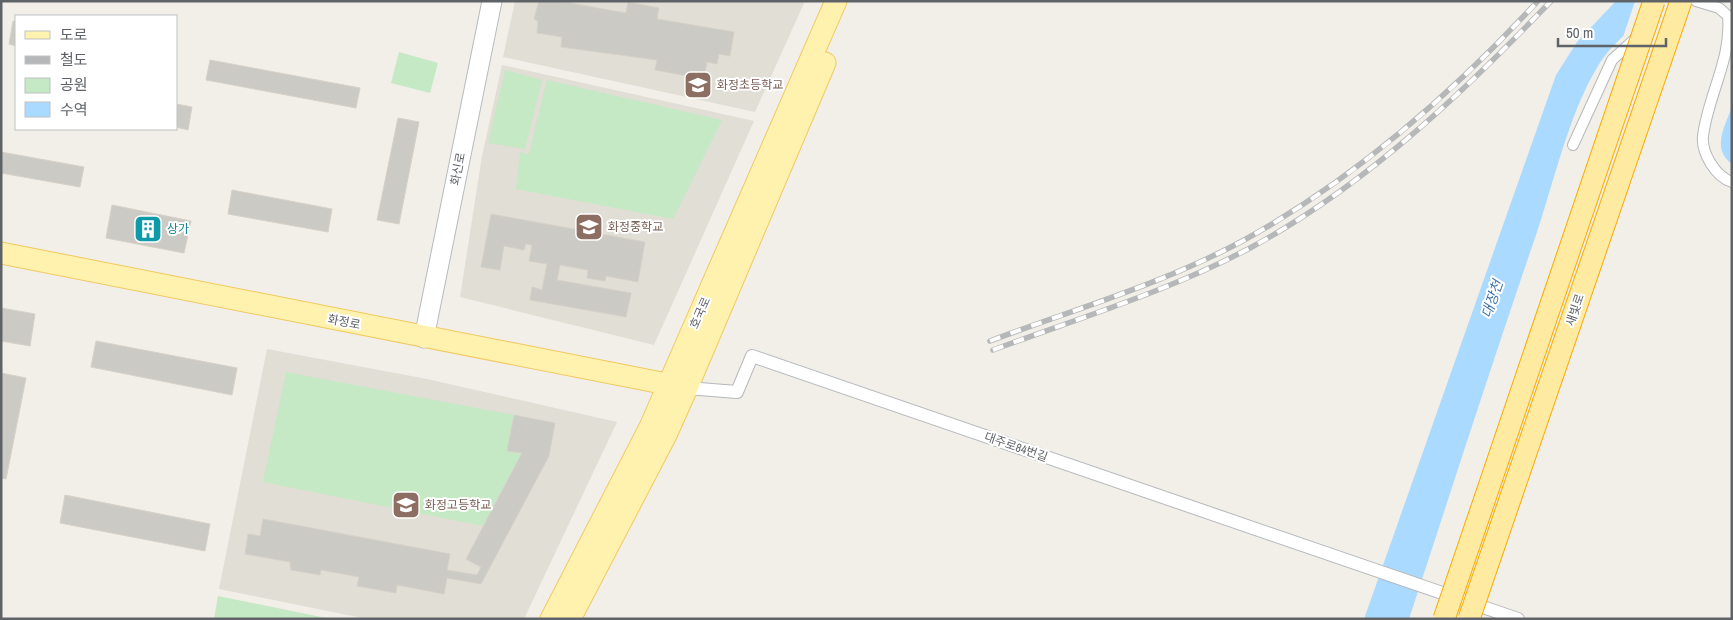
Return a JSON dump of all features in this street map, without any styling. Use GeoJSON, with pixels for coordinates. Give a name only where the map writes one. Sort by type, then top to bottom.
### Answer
{"type":"FeatureCollection","features":[{"type":"Feature","properties":{"kind":"highway","name":"새빛로"},"geometry":{"type":"LineString","coordinates":[[1444,619],[1654,1]]}},
{"type":"Feature","properties":{"kind":"highway","name":"새빛로"},"geometry":{"type":"LineString","coordinates":[[1469,619],[1681,1]]}},
{"type":"Feature","properties":{"kind":"main road","name":"화신로"},"geometry":{"type":"LineString","coordinates":[[424,338],[492,1]]}},
{"type":"Feature","properties":{"kind":"main road","name":"호국로"},"geometry":{"type":"LineString","coordinates":[[570,619],[666,435],[678,386],[836,1]]}},
{"type":"Feature","properties":{"kind":"main road","name":"호국로"},"geometry":{"type":"LineString","coordinates":[[551,619],[650,427],[678,386],[851,1]]}},
{"type":"Feature","properties":{"kind":"main road","name":"화정로"},"geometry":{"type":"LineString","coordinates":[[1,253],[424,338],[678,386]]}},
{"type":"Feature","properties":{"kind":"street"},"geometry":{"type":"LineString","coordinates":[[1573,145],[1612,60],[1652,23],[1695,1],[1719,8],[1728,16],[1730,37],[1702,138],[1707,160],[1732,182]]}},
{"type":"Feature","properties":{"kind":"street","name":"대주로84번길"},"geometry":{"type":"LineString","coordinates":[[678,386],[737,392],[752,356],[1518,619]]}},
{"type":"Feature","properties":{"kind":"shaded area","name":"화정초등학교"},"geometry":{"type":"Polygon","coordinates":[[[515,1],[805,1],[755,112],[503,57],[515,1]]]}},
{"type":"Feature","properties":{"kind":"shaded area","name":"화정중학교"},"geometry":{"type":"Polygon","coordinates":[[[502,65],[754,121],[654,345],[460,297],[482,156],[502,65]]]}},
{"type":"Feature","properties":{"kind":"shaded area","name":"화정고등학교"},"geometry":{"type":"Polygon","coordinates":[[[267,349],[427,379],[617,422],[524,619],[367,619],[219,589],[267,349]]]}},
{"type":"Feature","properties":{"kind":"green space"},"geometry":{"type":"Polygon","coordinates":[[[399,52],[438,63],[430,93],[391,83],[399,52]]]}},
{"type":"Feature","properties":{"kind":"green space"},"geometry":{"type":"Polygon","coordinates":[[[505,70],[542,80],[525,149],[488,143],[505,70]]]}},
{"type":"Feature","properties":{"kind":"green space"},"geometry":{"type":"Polygon","coordinates":[[[547,80],[722,120],[673,219],[516,189],[520,152],[529,154],[547,80]]]}},
{"type":"Feature","properties":{"kind":"green space"},"geometry":{"type":"Polygon","coordinates":[[[286,372],[514,415],[507,450],[522,453],[483,526],[263,482],[286,372]]]}},
{"type":"Feature","properties":{"kind":"green space"},"geometry":{"type":"Polygon","coordinates":[[[218,596],[331,619],[214,619],[218,596]]]}},
{"type":"Feature","properties":{"kind":"water","name":"대장천"},"geometry":{"type":"Polygon","coordinates":[[[1616,1],[1671,1],[1641,22],[1613,46],[1598,66],[1570,126],[1536,235],[1409,619],[1364,619],[1556,75],[1577,42],[1616,1]]]}},
{"type":"Feature","properties":{"kind":"water"},"geometry":{"type":"Polygon","coordinates":[[[1732,107],[1732,164],[1722,151],[1721,144],[1723,129],[1732,107]]]}},
{"type":"Feature","properties":{"kind":"pier"},"geometry":{"type":"Polygon","coordinates":[[[1635,1],[1674,1],[1648,19],[1621,43],[1635,1]]]}},
{"type":"Feature","properties":{"kind":"building","name":"화정초등학교"},"geometry":{"type":"Polygon","coordinates":[[[539,1],[559,1],[626,13],[628,2],[659,8],[657,19],[734,32],[730,56],[719,54],[717,64],[707,62],[704,79],[655,70],[657,60],[561,47],[562,37],[537,33],[538,21],[534,19],[539,1]]]}},
{"type":"Feature","properties":{"kind":"building"},"geometry":{"type":"Polygon","coordinates":[[[13,21],[15,21],[15,46],[9,44],[13,21]]]}},
{"type":"Feature","properties":{"kind":"building"},"geometry":{"type":"Polygon","coordinates":[[[210,60],[360,88],[356,108],[206,80],[210,60]]]}},
{"type":"Feature","properties":{"kind":"building"},"geometry":{"type":"Polygon","coordinates":[[[178,104],[192,107],[188,130],[178,128],[178,104]]]}},
{"type":"Feature","properties":{"kind":"building"},"geometry":{"type":"Polygon","coordinates":[[[398,118],[419,122],[399,224],[377,220],[398,118]]]}},
{"type":"Feature","properties":{"kind":"building"},"geometry":{"type":"Polygon","coordinates":[[[1,152],[84,167],[80,187],[1,173],[1,152]]]}},
{"type":"Feature","properties":{"kind":"building"},"geometry":{"type":"Polygon","coordinates":[[[232,190],[332,209],[328,232],[228,214],[232,190]]]}},
{"type":"Feature","properties":{"kind":"building","name":"상가"},"geometry":{"type":"Polygon","coordinates":[[[112,205],[191,221],[184,253],[106,238],[112,205]]]}},
{"type":"Feature","properties":{"kind":"building","name":"화정중학교"},"geometry":{"type":"Polygon","coordinates":[[[491,214],[645,242],[638,282],[606,276],[605,281],[587,278],[588,270],[560,265],[557,280],[631,293],[626,317],[530,300],[532,287],[542,290],[547,264],[529,261],[532,245],[526,244],[524,250],[504,246],[500,270],[481,267],[491,214]]]}},
{"type":"Feature","properties":{"kind":"building"},"geometry":{"type":"Polygon","coordinates":[[[1,308],[35,314],[30,346],[1,341],[1,308]]]}},
{"type":"Feature","properties":{"kind":"building"},"geometry":{"type":"Polygon","coordinates":[[[96,341],[237,368],[232,395],[91,367],[96,341]]]}},
{"type":"Feature","properties":{"kind":"building"},"geometry":{"type":"Polygon","coordinates":[[[1,373],[26,378],[6,479],[1,478],[1,373]]]}},
{"type":"Feature","properties":{"kind":"building"},"geometry":{"type":"Polygon","coordinates":[[[514,415],[555,423],[549,456],[481,584],[447,578],[444,594],[397,585],[396,593],[357,586],[359,577],[321,570],[320,575],[291,570],[290,562],[245,554],[248,534],[260,536],[263,519],[450,554],[447,570],[477,575],[481,567],[466,559],[522,453],[507,451],[514,415]]]}},
{"type":"Feature","properties":{"kind":"building"},"geometry":{"type":"Polygon","coordinates":[[[65,495],[210,524],[205,551],[60,523],[65,495]]]}},
{"type":"Feature","properties":{"kind":"railway"},"geometry":{"type":"LineString","coordinates":[[990,341],[1184,269],[1216,255],[1287,215],[1326,189],[1401,132],[1472,68],[1538,1]]}},
{"type":"Feature","properties":{"kind":"railway"},"geometry":{"type":"LineString","coordinates":[[993,350],[1188,278],[1250,248],[1292,223],[1333,196],[1410,136],[1483,70],[1551,1]]}},
{"type":"Feature","properties":{"kind":"place","name":"화정초등학교"},"geometry":{"type":"Point","coordinates":[698,85]}},
{"type":"Feature","properties":{"kind":"place","name":"화정중학교"},"geometry":{"type":"Point","coordinates":[589,227]}},
{"type":"Feature","properties":{"kind":"place","name":"상가"},"geometry":{"type":"Point","coordinates":[148,229]}},
{"type":"Feature","properties":{"kind":"place","name":"화정고등학교"},"geometry":{"type":"Point","coordinates":[406,505]}}]}
